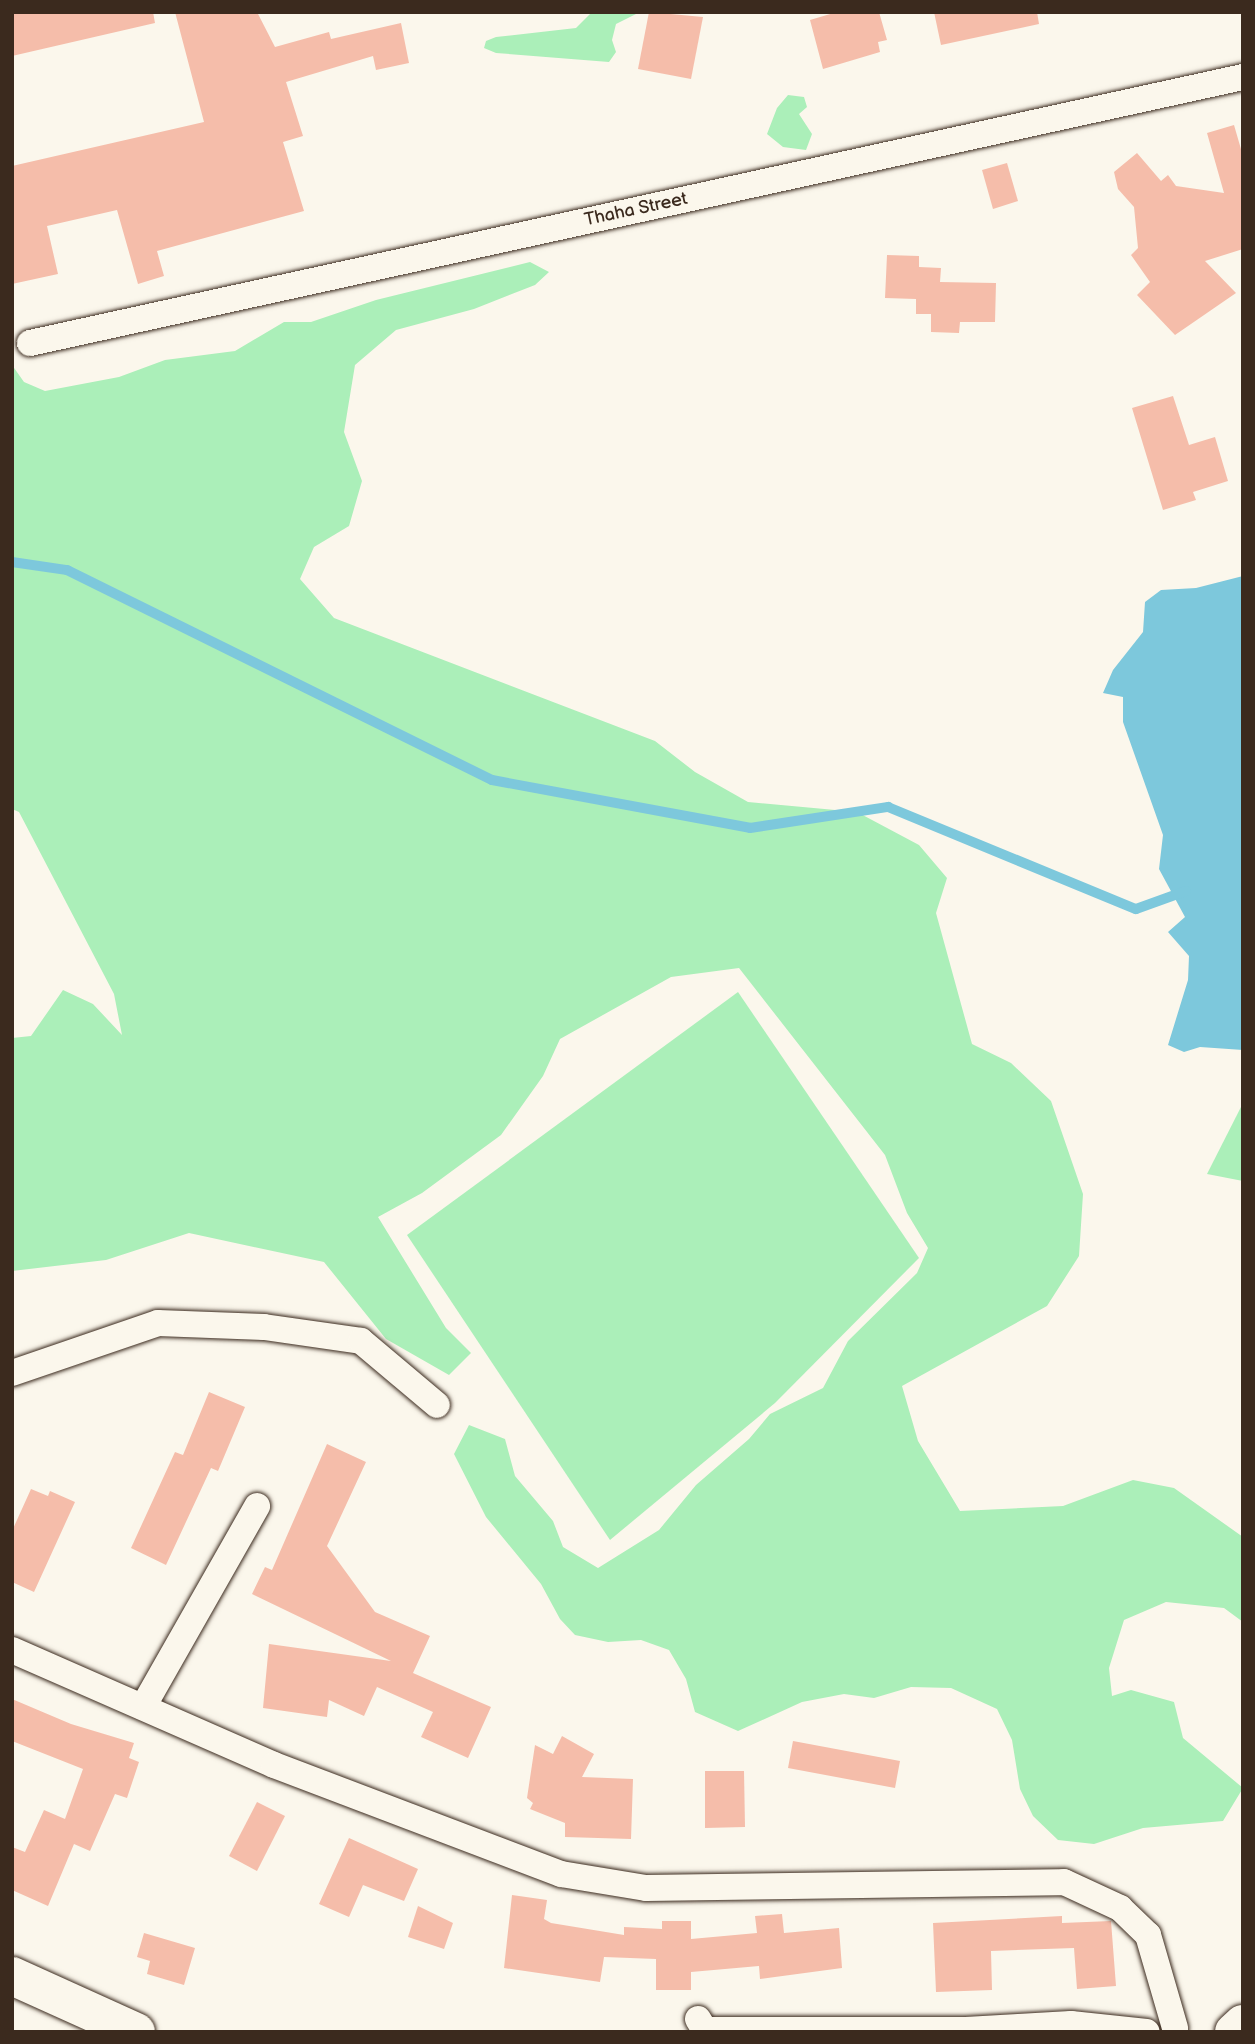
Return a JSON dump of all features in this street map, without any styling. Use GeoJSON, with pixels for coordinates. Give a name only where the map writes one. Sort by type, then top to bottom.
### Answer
{"type":"FeatureCollection","features":[{"type":"Feature","properties":{"kind":"main road"},"geometry":{"type":"LineString","coordinates":[[12,1976],[136,2032]]}},
{"type":"Feature","properties":{"kind":"main road"},"geometry":{"type":"LineString","coordinates":[[1234,2032],[1243,2024]]}},
{"type":"Feature","properties":{"kind":"street","name":"Thaha Street"},"geometry":{"type":"LineString","coordinates":[[30,343],[1243,77]]}},
{"type":"Feature","properties":{"kind":"street"},"geometry":{"type":"LineString","coordinates":[[12,1373],[158,1323],[264,1327],[361,1341],[437,1405]]}},
{"type":"Feature","properties":{"kind":"street"},"geometry":{"type":"LineString","coordinates":[[143,1707],[257,1506]]}},
{"type":"Feature","properties":{"kind":"street"},"geometry":{"type":"LineString","coordinates":[[12,1650],[287,1770],[495,1853],[561,1874],[646,1888],[1064,1882],[1120,1908],[1149,1936],[1173,2030]]}},
{"type":"Feature","properties":{"kind":"street"},"geometry":{"type":"LineString","coordinates":[[698,2019],[705,2030],[966,2031],[1070,2024],[1147,2032]]}},
{"type":"Feature","properties":{"kind":"green space"},"geometry":{"type":"Polygon","coordinates":[[[592,12],[640,12],[616,24],[612,40],[616,52],[609,62],[496,53],[484,48],[486,41],[496,37],[576,28],[592,12]]]}},
{"type":"Feature","properties":{"kind":"green space"},"geometry":{"type":"Polygon","coordinates":[[[788,95],[804,97],[807,107],[799,114],[812,134],[806,150],[783,147],[767,134],[777,108],[788,95]]]}},
{"type":"Feature","properties":{"kind":"green space"},"geometry":{"type":"Polygon","coordinates":[[[530,262],[549,272],[535,285],[474,309],[396,330],[355,365],[344,432],[362,481],[349,526],[314,547],[300,579],[334,618],[655,741],[695,772],[748,802],[857,812],[919,845],[947,878],[936,913],[972,1044],[1011,1063],[1051,1101],[1083,1194],[1079,1256],[1047,1306],[902,1386],[918,1441],[960,1511],[1063,1506],[1133,1480],[1174,1488],[1243,1537],[1243,1622],[1224,1608],[1166,1602],[1124,1620],[1109,1668],[1112,1696],[1131,1690],[1174,1702],[1183,1738],[1243,1788],[1223,1821],[1143,1828],[1094,1844],[1058,1840],[1033,1816],[1020,1789],[1012,1740],[997,1709],[951,1688],[911,1687],[874,1698],[844,1694],[802,1702],[738,1731],[695,1712],[686,1679],[669,1650],[641,1640],[608,1642],[575,1635],[560,1619],[541,1584],[486,1517],[454,1454],[469,1425],[505,1439],[515,1476],[553,1521],[563,1547],[598,1568],[659,1530],[696,1485],[749,1439],[770,1414],[823,1388],[848,1341],[917,1273],[928,1248],[907,1213],[885,1155],[739,968],[671,977],[560,1039],[543,1076],[501,1135],[422,1193],[378,1217],[446,1328],[471,1353],[449,1375],[386,1339],[324,1262],[189,1233],[106,1260],[12,1271],[12,1038],[31,1036],[63,990],[93,1004],[122,1035],[114,994],[19,812],[12,809],[12,365],[24,382],[45,391],[119,377],[165,360],[235,351],[284,322],[311,322],[376,300],[530,262]]]}},
{"type":"Feature","properties":{"kind":"green space"},"geometry":{"type":"Polygon","coordinates":[[[738,992],[919,1258],[775,1403],[610,1540],[407,1235],[738,992]]]}},
{"type":"Feature","properties":{"kind":"green space"},"geometry":{"type":"Polygon","coordinates":[[[1243,1103],[1243,1181],[1207,1174],[1243,1103]]]}},
{"type":"Feature","properties":{"kind":"water"},"geometry":{"type":"Polygon","coordinates":[[[1243,576],[1243,1050],[1200,1047],[1184,1052],[1168,1045],[1188,980],[1189,956],[1168,932],[1185,917],[1159,869],[1163,835],[1123,722],[1123,697],[1103,693],[1113,670],[1143,632],[1145,602],[1161,590],[1196,588],[1243,576]]]}},
{"type":"Feature","properties":{"kind":"building"},"geometry":{"type":"Polygon","coordinates":[[[12,12],[153,12],[155,23],[12,56],[12,12]]]}},
{"type":"Feature","properties":{"kind":"building"},"geometry":{"type":"Polygon","coordinates":[[[175,12],[257,12],[275,47],[329,32],[331,39],[401,23],[409,63],[376,70],[373,56],[286,82],[303,136],[283,142],[304,211],[157,251],[164,276],[138,284],[117,210],[47,226],[58,274],[12,284],[12,166],[204,122],[175,12]]]}},
{"type":"Feature","properties":{"kind":"building"},"geometry":{"type":"Polygon","coordinates":[[[649,12],[703,17],[691,79],[638,69],[649,12]]]}},
{"type":"Feature","properties":{"kind":"building"},"geometry":{"type":"Polygon","coordinates":[[[837,12],[879,12],[887,40],[878,42],[880,52],[823,69],[810,20],[837,12]]]}},
{"type":"Feature","properties":{"kind":"building"},"geometry":{"type":"Polygon","coordinates":[[[934,12],[1037,12],[1039,24],[941,45],[934,12]]]}},
{"type":"Feature","properties":{"kind":"building"},"geometry":{"type":"Polygon","coordinates":[[[1234,125],[1243,156],[1243,249],[1205,261],[1236,293],[1175,335],[1137,295],[1150,282],[1131,255],[1138,248],[1134,207],[1118,189],[1114,172],[1137,153],[1161,181],[1168,175],[1176,186],[1224,193],[1207,133],[1234,125]]]}},
{"type":"Feature","properties":{"kind":"building"},"geometry":{"type":"Polygon","coordinates":[[[1007,163],[1018,201],[993,209],[982,170],[1007,163]]]}},
{"type":"Feature","properties":{"kind":"building"},"geometry":{"type":"Polygon","coordinates":[[[887,255],[919,256],[919,267],[941,268],[940,282],[996,283],[995,322],[960,322],[959,333],[931,332],[931,314],[916,314],[916,299],[885,298],[887,255]]]}},
{"type":"Feature","properties":{"kind":"building"},"geometry":{"type":"Polygon","coordinates":[[[1173,396],[1189,445],[1215,437],[1228,481],[1193,492],[1196,500],[1163,510],[1132,408],[1173,396]]]}},
{"type":"Feature","properties":{"kind":"building"},"geometry":{"type":"Polygon","coordinates":[[[209,1392],[245,1407],[218,1471],[211,1468],[166,1565],[131,1548],[175,1452],[183,1455],[209,1392]]]}},
{"type":"Feature","properties":{"kind":"building"},"geometry":{"type":"Polygon","coordinates":[[[327,1444],[366,1462],[327,1546],[375,1612],[430,1636],[413,1673],[491,1707],[468,1758],[421,1737],[433,1712],[377,1687],[364,1716],[329,1700],[327,1717],[263,1708],[269,1644],[391,1661],[252,1594],[265,1567],[272,1570],[327,1444]]]}},
{"type":"Feature","properties":{"kind":"building"},"geometry":{"type":"Polygon","coordinates":[[[31,1489],[48,1496],[50,1491],[75,1502],[34,1592],[12,1582],[12,1531],[31,1489]]]}},
{"type":"Feature","properties":{"kind":"building"},"geometry":{"type":"Polygon","coordinates":[[[12,1699],[71,1724],[134,1743],[129,1758],[139,1762],[127,1798],[115,1794],[90,1851],[74,1844],[48,1906],[12,1890],[12,1847],[25,1852],[44,1810],[65,1819],[83,1769],[12,1741],[12,1699]]]}},
{"type":"Feature","properties":{"kind":"building"},"geometry":{"type":"Polygon","coordinates":[[[562,1736],[594,1754],[582,1777],[633,1779],[631,1839],[565,1837],[565,1823],[530,1809],[533,1803],[527,1798],[535,1745],[553,1754],[562,1736]]]}},
{"type":"Feature","properties":{"kind":"building"},"geometry":{"type":"Polygon","coordinates":[[[793,1741],[900,1761],[895,1788],[788,1768],[793,1741]]]}},
{"type":"Feature","properties":{"kind":"building"},"geometry":{"type":"Polygon","coordinates":[[[705,1771],[744,1771],[745,1827],[705,1828],[705,1771]]]}},
{"type":"Feature","properties":{"kind":"building"},"geometry":{"type":"Polygon","coordinates":[[[257,1802],[285,1816],[257,1871],[229,1856],[257,1802]]]}},
{"type":"Feature","properties":{"kind":"building"},"geometry":{"type":"Polygon","coordinates":[[[349,1838],[418,1869],[404,1901],[363,1885],[349,1917],[319,1904],[349,1838]]]}},
{"type":"Feature","properties":{"kind":"building"},"geometry":{"type":"Polygon","coordinates":[[[512,1895],[547,1900],[544,1919],[551,1923],[624,1935],[624,1927],[662,1929],[662,1921],[691,1921],[691,1939],[757,1933],[755,1916],[782,1914],[784,1933],[839,1928],[842,1968],[760,1979],[759,1966],[691,1972],[691,1990],[656,1990],[656,1959],[604,1957],[600,1982],[504,1968],[512,1895]]]}},
{"type":"Feature","properties":{"kind":"building"},"geometry":{"type":"Polygon","coordinates":[[[418,1906],[453,1923],[444,1949],[408,1937],[418,1906]]]}},
{"type":"Feature","properties":{"kind":"building"},"geometry":{"type":"Polygon","coordinates":[[[1062,1916],[1062,1923],[1111,1921],[1116,1986],[1077,1989],[1074,1948],[991,1951],[992,1990],[936,1992],[933,1923],[1062,1916]]]}},
{"type":"Feature","properties":{"kind":"building"},"geometry":{"type":"Polygon","coordinates":[[[144,1933],[195,1948],[184,1985],[147,1974],[150,1961],[137,1957],[144,1933]]]}},
{"type":"Feature","properties":{"kind":"waterway"},"geometry":{"type":"LineString","coordinates":[[12,562],[67,570],[492,780],[750,828],[888,807],[1136,909],[1186,891]]}}]}
